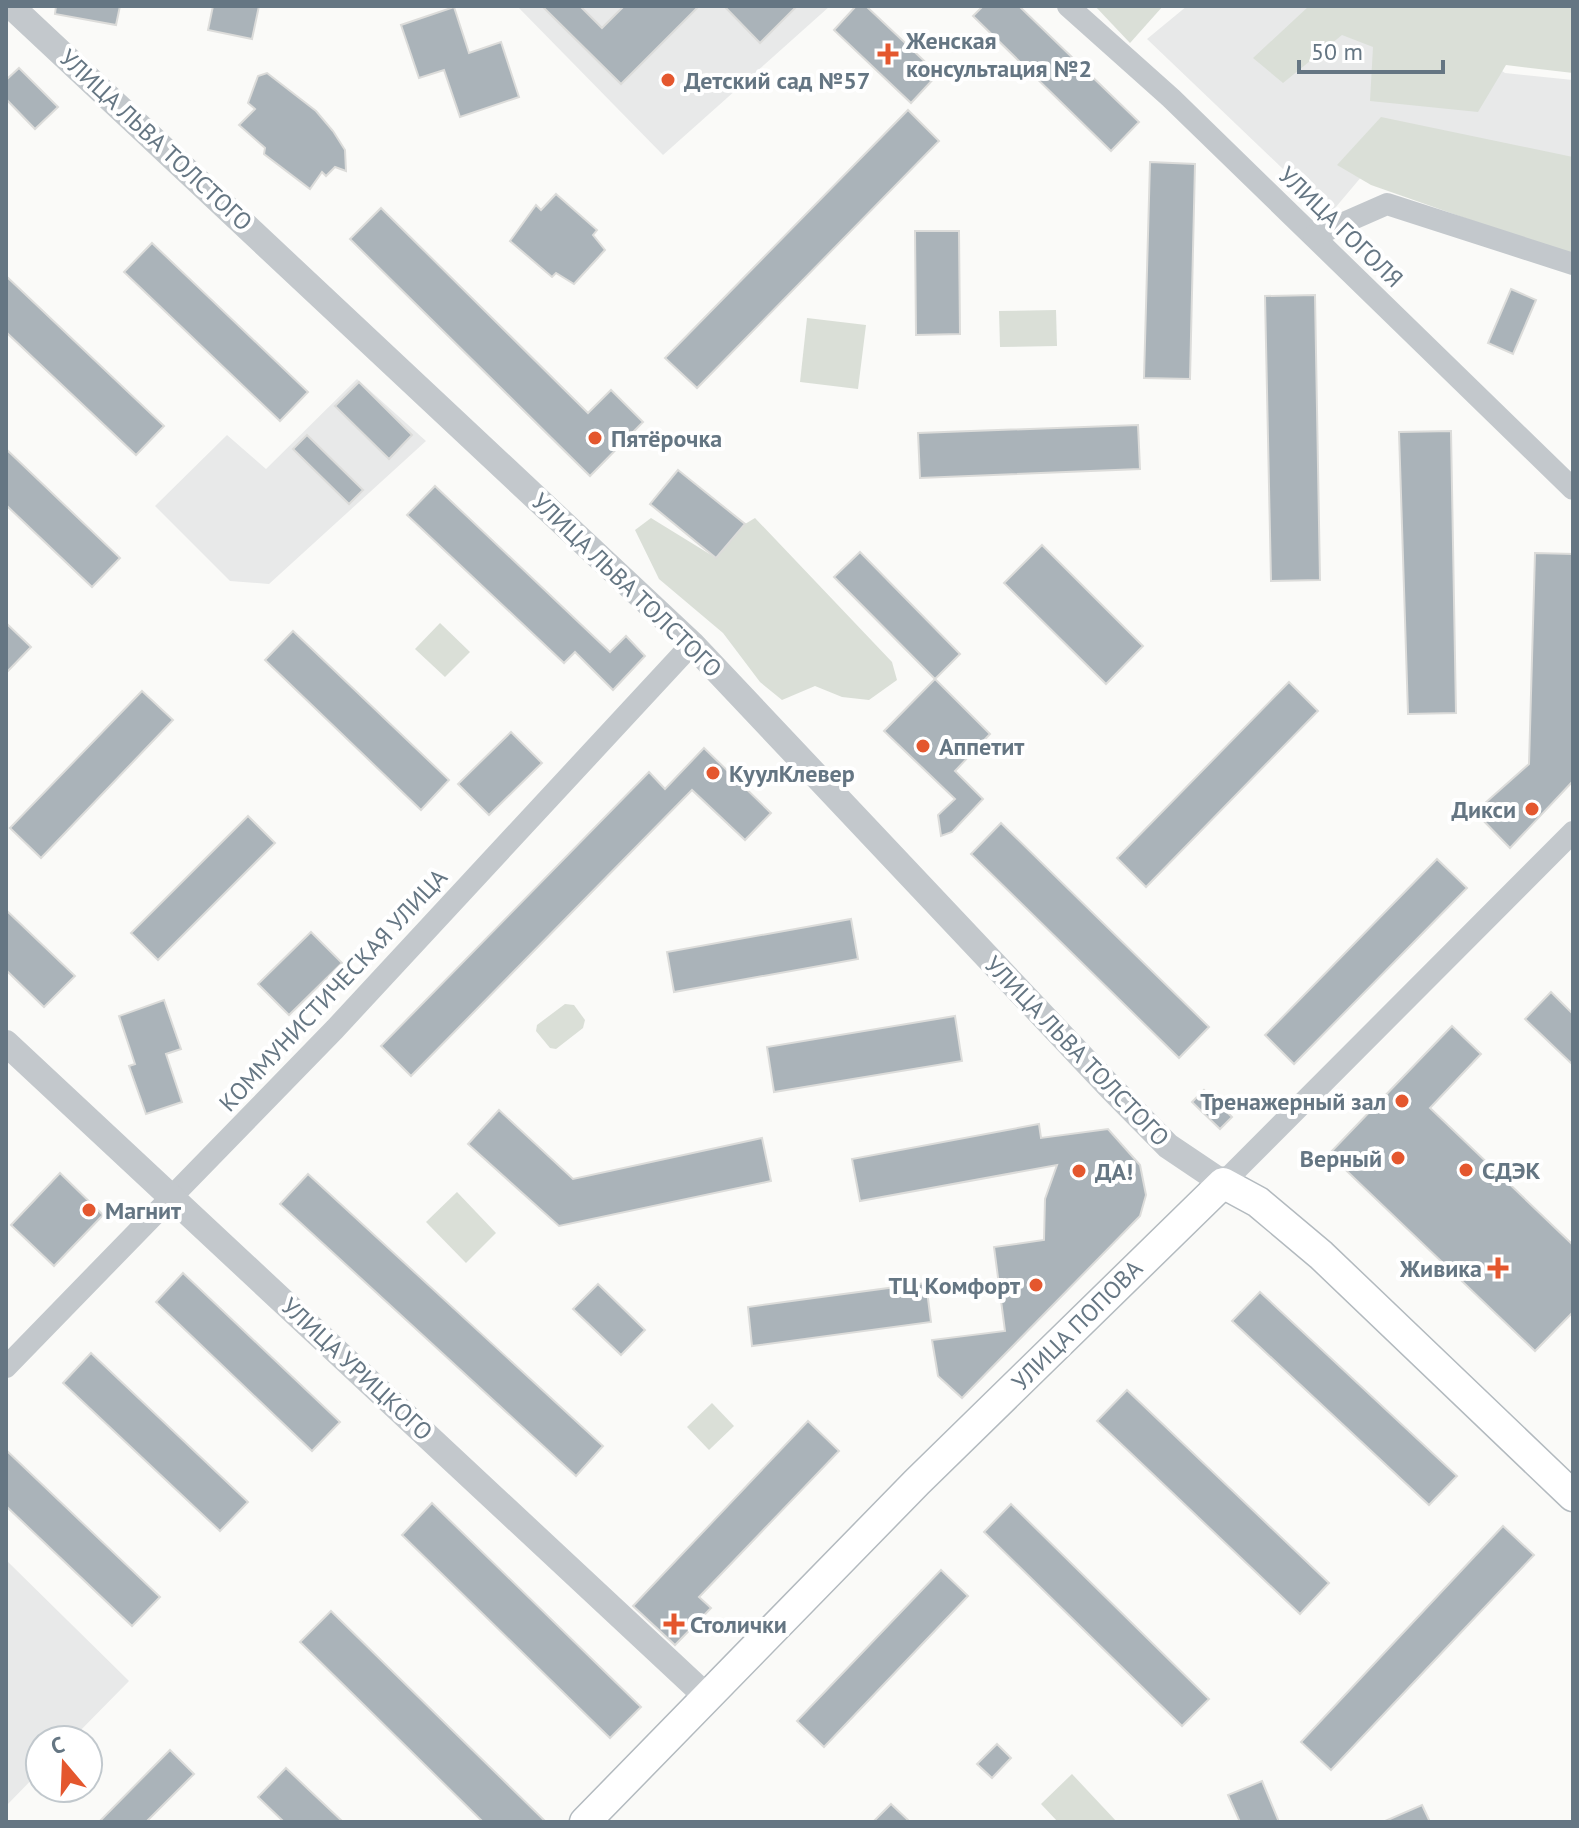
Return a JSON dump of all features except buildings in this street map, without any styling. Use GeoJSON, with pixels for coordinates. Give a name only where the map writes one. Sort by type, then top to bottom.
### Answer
{"type":"FeatureCollection","features":[{"type":"Feature","properties":{"kind":"main road"},"geometry":{"type":"LineString","coordinates":[[1223,1183],[1283,1221],[1573,1496]]}},
{"type":"Feature","properties":{"kind":"main road","name":"УЛИЦА ПОПОВА"},"geometry":{"type":"LineString","coordinates":[[585,1822],[917,1482],[1223,1183]]}},
{"type":"Feature","properties":{"kind":"street","name":"УЛИЦА ЛЬВА ТОЛСТОГО"},"geometry":{"type":"LineString","coordinates":[[11,6],[692,644],[1127,1105],[1180,1156],[1223,1183]]}},
{"type":"Feature","properties":{"kind":"street","name":"УЛИЦА ГОГОЛЯ"},"geometry":{"type":"LineString","coordinates":[[1068,6],[1171,98],[1573,489]]}},
{"type":"Feature","properties":{"kind":"street"},"geometry":{"type":"LineString","coordinates":[[1314,236],[1387,204],[1573,264]]}},
{"type":"Feature","properties":{"kind":"street","name":"КОММУНИСТИЧЕСКАЯ УЛИЦА"},"geometry":{"type":"LineString","coordinates":[[6,1367],[335,1029],[692,644]]}},
{"type":"Feature","properties":{"kind":"street","name":"УЛИЦА ПОПОВА"},"geometry":{"type":"LineString","coordinates":[[1223,1183],[1573,832]]}},
{"type":"Feature","properties":{"kind":"street","name":"УЛИЦА УРИЦКОГО"},"geometry":{"type":"LineString","coordinates":[[6,1043],[706,1696]]}},
{"type":"Feature","properties":{"kind":"shaded area","name":"Детский сад №57"},"geometry":{"type":"Polygon","coordinates":[[[517,6],[830,6],[663,155],[517,6]]]}},
{"type":"Feature","properties":{"kind":"shaded area"},"geometry":{"type":"Polygon","coordinates":[[[1095,6],[1163,6],[1130,43],[1095,6]]]}},
{"type":"Feature","properties":{"kind":"shaded area"},"geometry":{"type":"Polygon","coordinates":[[[1187,6],[1386,6],[1419,15],[1505,73],[1573,80],[1573,195],[1389,144],[1330,214],[1147,39],[1187,6]]]}},
{"type":"Feature","properties":{"kind":"shaded area"},"geometry":{"type":"Polygon","coordinates":[[[1309,6],[1573,6],[1573,73],[1506,65],[1478,112],[1370,101],[1373,47],[1342,35],[1283,83],[1253,58],[1309,6]]]}},
{"type":"Feature","properties":{"kind":"shaded area"},"geometry":{"type":"Polygon","coordinates":[[[1381,117],[1573,157],[1573,256],[1371,185],[1337,165],[1381,117]]]}},
{"type":"Feature","properties":{"kind":"shaded area"},"geometry":{"type":"Polygon","coordinates":[[[1056,310],[1057,346],[1000,347],[999,311],[1056,310]]]}},
{"type":"Feature","properties":{"kind":"shaded area"},"geometry":{"type":"Polygon","coordinates":[[[807,318],[866,325],[858,389],[800,382],[807,318]]]}},
{"type":"Feature","properties":{"kind":"shaded area"},"geometry":{"type":"Polygon","coordinates":[[[357,379],[426,441],[269,584],[230,581],[155,506],[227,435],[266,469],[357,379]]]}},
{"type":"Feature","properties":{"kind":"shaded area"},"geometry":{"type":"Polygon","coordinates":[[[651,518],[716,558],[745,524],[755,518],[892,662],[897,680],[869,700],[842,697],[815,686],[782,700],[760,682],[723,633],[659,579],[635,530],[651,518]]]}},
{"type":"Feature","properties":{"kind":"shaded area"},"geometry":{"type":"Polygon","coordinates":[[[440,623],[470,652],[445,677],[415,649],[440,623]]]}},
{"type":"Feature","properties":{"kind":"shaded area"},"geometry":{"type":"Polygon","coordinates":[[[565,1004],[574,1005],[585,1020],[583,1028],[556,1049],[550,1048],[536,1031],[537,1025],[565,1004]]]}},
{"type":"Feature","properties":{"kind":"shaded area"},"geometry":{"type":"Polygon","coordinates":[[[457,1192],[496,1233],[466,1263],[426,1222],[457,1192]]]}},
{"type":"Feature","properties":{"kind":"shaded area"},"geometry":{"type":"Polygon","coordinates":[[[712,1403],[734,1426],[709,1450],[687,1427],[712,1403]]]}},
{"type":"Feature","properties":{"kind":"shaded area"},"geometry":{"type":"Polygon","coordinates":[[[6,1560],[129,1681],[87,1724],[24,1724],[24,1787],[6,1806],[6,1560]]]}},
{"type":"Feature","properties":{"kind":"shaded area"},"geometry":{"type":"Polygon","coordinates":[[[1072,1774],[1117,1822],[1058,1822],[1041,1804],[1072,1774]]]}},
{"type":"Feature","properties":{"kind":"place","name":"Женская консультация №2"},"geometry":{"type":"Point","coordinates":[888,54]}},
{"type":"Feature","properties":{"kind":"place","name":"Детский сад №57"},"geometry":{"type":"Point","coordinates":[668,80]}},
{"type":"Feature","properties":{"kind":"place","name":"Пятёрочка"},"geometry":{"type":"Point","coordinates":[595,438]}},
{"type":"Feature","properties":{"kind":"place","name":"Аппетит"},"geometry":{"type":"Point","coordinates":[923,746]}},
{"type":"Feature","properties":{"kind":"place","name":"КуулКлевер"},"geometry":{"type":"Point","coordinates":[713,773]}},
{"type":"Feature","properties":{"kind":"place","name":"Дикси"},"geometry":{"type":"Point","coordinates":[1532,809]}},
{"type":"Feature","properties":{"kind":"place","name":"Тренажерный зал"},"geometry":{"type":"Point","coordinates":[1402,1101]}},
{"type":"Feature","properties":{"kind":"place","name":"Верный"},"geometry":{"type":"Point","coordinates":[1398,1158]}},
{"type":"Feature","properties":{"kind":"place","name":"СДЭК"},"geometry":{"type":"Point","coordinates":[1466,1170]}},
{"type":"Feature","properties":{"kind":"place","name":"ДА!"},"geometry":{"type":"Point","coordinates":[1079,1171]}},
{"type":"Feature","properties":{"kind":"place","name":"Магнит"},"geometry":{"type":"Point","coordinates":[89,1210]}},
{"type":"Feature","properties":{"kind":"place","name":"Живика"},"geometry":{"type":"Point","coordinates":[1498,1268]}},
{"type":"Feature","properties":{"kind":"place","name":"ТЦ Комфорт"},"geometry":{"type":"Point","coordinates":[1036,1285]}},
{"type":"Feature","properties":{"kind":"place","name":"Столички"},"geometry":{"type":"Point","coordinates":[674,1624]}}]}
